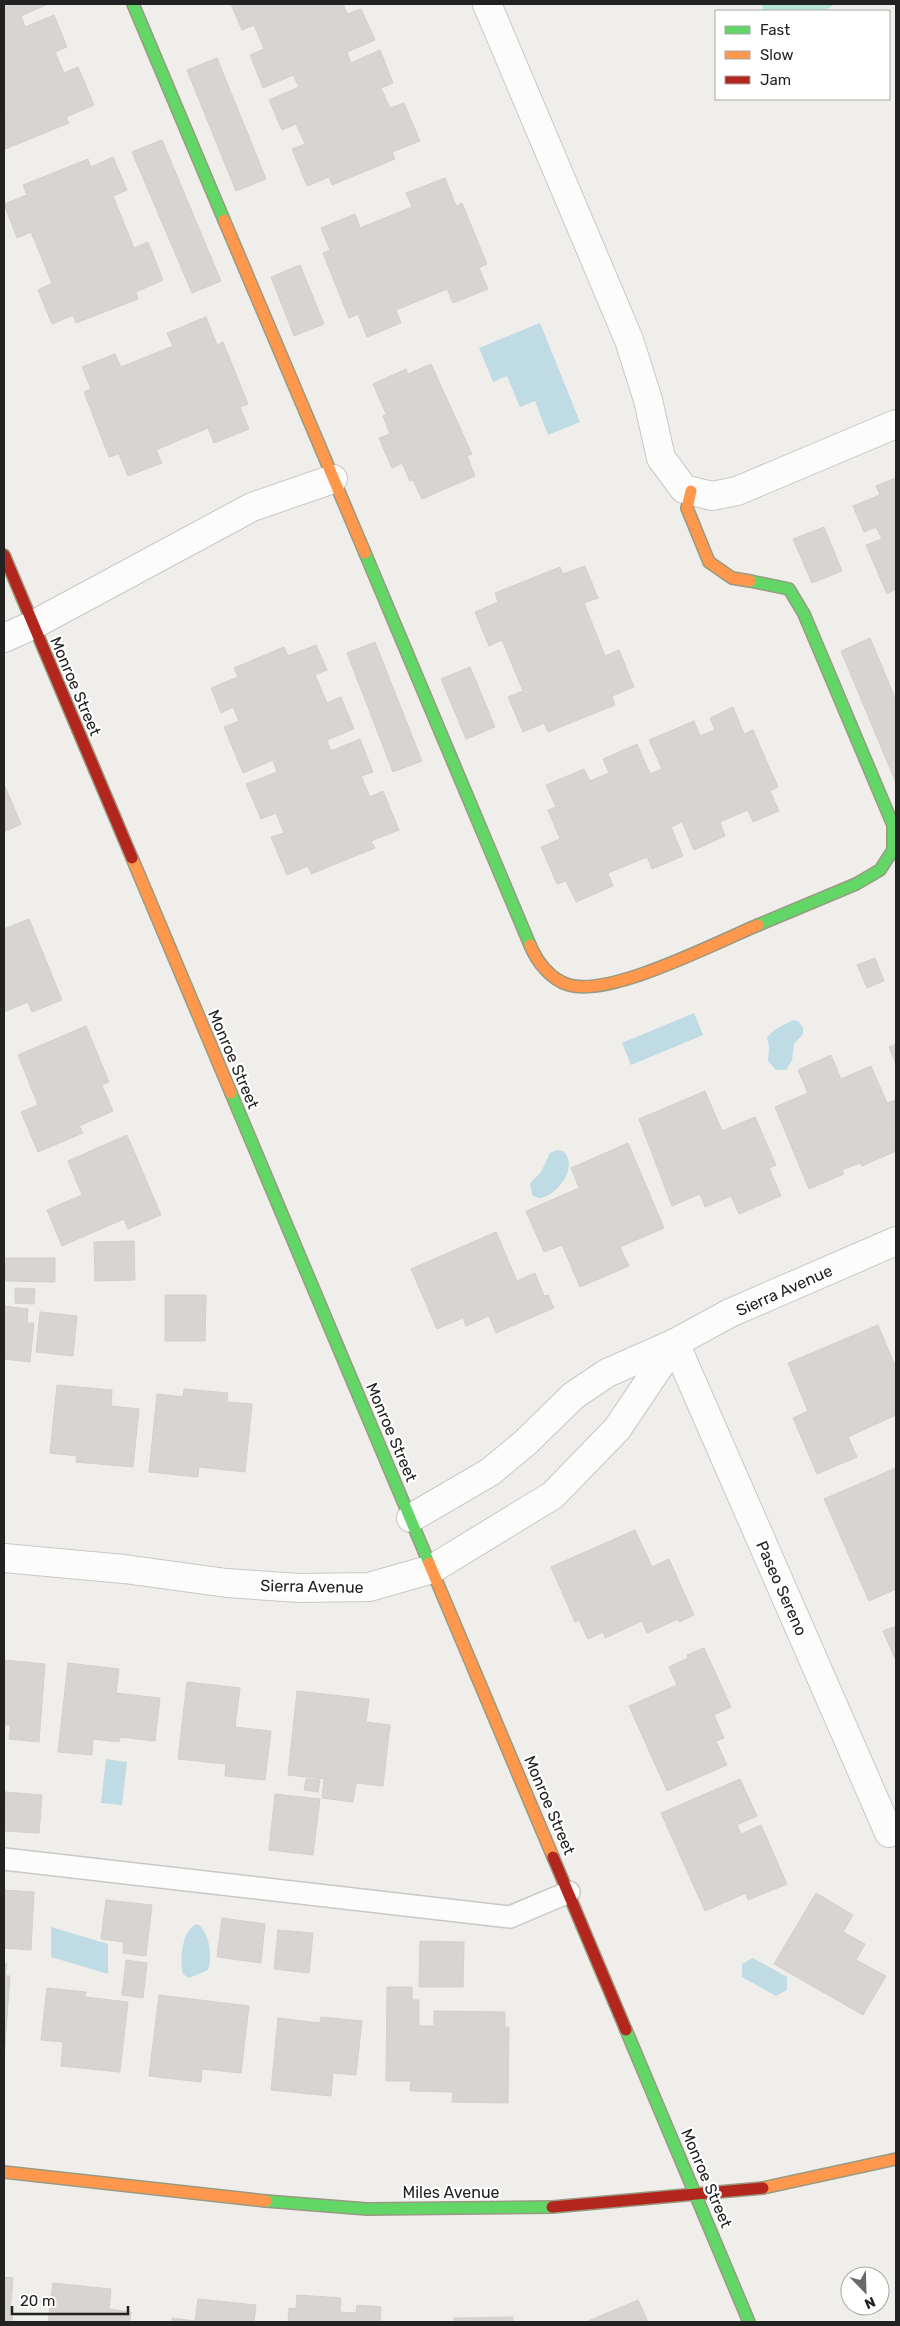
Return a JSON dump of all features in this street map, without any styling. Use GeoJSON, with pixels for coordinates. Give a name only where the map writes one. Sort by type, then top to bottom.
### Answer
{"type":"FeatureCollection","features":[{"type":"Feature","properties":{"kind":"street"},"geometry":{"type":"LineString","coordinates":[[133,4],[533,952],[546,970],[568,985],[591,988],[642,974],[856,884],[880,870],[893,850],[893,825],[804,614],[789,589],[732,578],[709,562],[687,508],[691,491]]}},
{"type":"Feature","properties":{"kind":"street"},"geometry":{"type":"LineString","coordinates":[[488,4],[630,340],[648,400],[661,458],[684,488],[712,496],[736,491],[896,424]]}},
{"type":"Feature","properties":{"kind":"street"},"geometry":{"type":"LineString","coordinates":[[4,638],[33,625],[252,507],[333,479]]}},
{"type":"Feature","properties":{"kind":"street","name":"Monroe Street"},"geometry":{"type":"LineString","coordinates":[[4,555],[749,2322]]}},
{"type":"Feature","properties":{"kind":"street","name":"Sierra Avenue"},"geometry":{"type":"LineString","coordinates":[[411,1518],[490,1472],[525,1443],[573,1396],[607,1373],[675,1343],[730,1313],[896,1241]]}},
{"type":"Feature","properties":{"kind":"street","name":"Sierra Avenue"},"geometry":{"type":"LineString","coordinates":[[4,1558],[124,1569],[227,1583],[299,1588],[369,1588],[432,1569],[553,1495],[616,1429],[675,1343]]}},
{"type":"Feature","properties":{"kind":"street","name":"Paseo Sereno"},"geometry":{"type":"LineString","coordinates":[[675,1343],[893,1832]]}},
{"type":"Feature","properties":{"kind":"street","name":"Miles Avenue"},"geometry":{"type":"LineString","coordinates":[[4,2172],[291,2204],[367,2209],[535,2208],[697,2196],[785,2185],[896,2159]]}},
{"type":"Feature","properties":{"kind":"lane"},"geometry":{"type":"LineString","coordinates":[[4,1859],[510,1917],[569,1892]]}},
{"type":"Feature","properties":{"kind":"green space"},"geometry":{"type":"Polygon","coordinates":[[[761,4],[832,4],[833,6],[824,10],[764,10],[761,4]]]}},
{"type":"Feature","properties":{"kind":"water"},"geometry":{"type":"Polygon","coordinates":[[[540,323],[580,422],[548,435],[535,401],[520,407],[507,376],[493,382],[479,348],[540,323]]]}},
{"type":"Feature","properties":{"kind":"water"},"geometry":{"type":"Polygon","coordinates":[[[694,1013],[703,1035],[631,1065],[622,1043],[694,1013]]]}},
{"type":"Feature","properties":{"kind":"water"},"geometry":{"type":"Polygon","coordinates":[[[793,1020],[798,1021],[803,1028],[803,1034],[794,1044],[792,1060],[786,1070],[776,1070],[768,1061],[769,1047],[767,1037],[776,1029],[793,1020]]]}},
{"type":"Feature","properties":{"kind":"water"},"geometry":{"type":"Polygon","coordinates":[[[557,1150],[563,1151],[568,1158],[567,1173],[564,1180],[552,1193],[538,1198],[532,1195],[530,1183],[541,1172],[550,1153],[557,1150]]]}},
{"type":"Feature","properties":{"kind":"water"},"geometry":{"type":"Polygon","coordinates":[[[106,1759],[127,1762],[122,1805],[101,1803],[106,1759]]]}},
{"type":"Feature","properties":{"kind":"water"},"geometry":{"type":"Polygon","coordinates":[[[197,1924],[201,1927],[207,1938],[210,1959],[208,1970],[189,1978],[183,1974],[181,1961],[183,1946],[188,1932],[197,1924]]]}},
{"type":"Feature","properties":{"kind":"water"},"geometry":{"type":"Polygon","coordinates":[[[51,1927],[108,1944],[108,1974],[51,1957],[51,1927]]]}},
{"type":"Feature","properties":{"kind":"water"},"geometry":{"type":"Polygon","coordinates":[[[753,1958],[787,1977],[787,1990],[776,1996],[742,1977],[742,1964],[753,1958]]]}},
{"type":"Feature","properties":{"kind":"building"},"geometry":{"type":"Polygon","coordinates":[[[4,4],[48,4],[21,16],[25,27],[54,15],[67,47],[55,52],[64,73],[78,67],[94,105],[66,117],[69,123],[5,149],[4,4]]]}},
{"type":"Feature","properties":{"kind":"building"},"geometry":{"type":"Polygon","coordinates":[[[231,4],[343,4],[347,14],[361,9],[375,40],[347,52],[351,63],[380,50],[393,83],[381,88],[390,108],[404,103],[420,141],[392,152],[395,159],[332,185],[329,177],[307,186],[292,149],[305,144],[296,124],[282,130],[269,100],[299,87],[293,75],[263,88],[250,55],[264,49],[254,25],[242,30],[231,4]]]}},
{"type":"Feature","properties":{"kind":"building"},"geometry":{"type":"Polygon","coordinates":[[[217,58],[266,179],[236,191],[187,70],[217,58]]]}},
{"type":"Feature","properties":{"kind":"building"},"geometry":{"type":"Polygon","coordinates":[[[162,140],[221,281],[192,293],[132,152],[162,140]]]}},
{"type":"Feature","properties":{"kind":"building"},"geometry":{"type":"Polygon","coordinates":[[[113,157],[127,190],[113,196],[134,248],[148,242],[163,280],[136,292],[138,299],[76,323],[73,315],[52,324],[38,290],[52,283],[31,232],[17,238],[4,204],[27,195],[23,185],[88,159],[91,167],[113,157]]]}},
{"type":"Feature","properties":{"kind":"building"},"geometry":{"type":"Polygon","coordinates":[[[445,178],[456,206],[462,203],[487,264],[479,268],[488,289],[453,303],[447,289],[396,310],[401,323],[367,337],[358,314],[349,318],[323,253],[330,250],[321,228],[355,214],[360,228],[412,207],[406,193],[445,178]]]}},
{"type":"Feature","properties":{"kind":"building"},"geometry":{"type":"Polygon","coordinates":[[[300,265],[324,324],[294,336],[271,277],[300,265]]]}},
{"type":"Feature","properties":{"kind":"building"},"geometry":{"type":"Polygon","coordinates":[[[206,317],[217,345],[223,342],[248,404],[240,407],[249,429],[214,443],[208,428],[156,450],[162,463],[128,476],[119,454],[109,457],[84,392],[91,389],[82,367],[115,354],[121,367],[173,346],[167,333],[206,317]]]}},
{"type":"Feature","properties":{"kind":"building"},"geometry":{"type":"Polygon","coordinates":[[[431,364],[472,454],[467,456],[475,476],[422,499],[413,480],[410,481],[402,463],[392,468],[379,438],[390,434],[383,416],[386,414],[373,384],[406,369],[408,374],[431,364]]]}},
{"type":"Feature","properties":{"kind":"building"},"geometry":{"type":"Polygon","coordinates":[[[896,478],[896,589],[887,594],[866,545],[882,539],[876,527],[864,532],[853,506],[880,495],[876,486],[896,478]]]}},
{"type":"Feature","properties":{"kind":"building"},"geometry":{"type":"Polygon","coordinates":[[[824,527],[842,571],[812,583],[793,539],[824,527]]]}},
{"type":"Feature","properties":{"kind":"building"},"geometry":{"type":"Polygon","coordinates":[[[585,566],[598,598],[584,603],[605,656],[619,650],[634,687],[612,696],[615,705],[548,732],[544,723],[523,732],[508,697],[523,691],[502,640],[489,646],[475,612],[498,602],[495,593],[560,567],[563,574],[585,566]]]}},
{"type":"Feature","properties":{"kind":"building"},"geometry":{"type":"Polygon","coordinates":[[[870,638],[896,700],[896,783],[841,651],[870,638]]]}},
{"type":"Feature","properties":{"kind":"building"},"geometry":{"type":"Polygon","coordinates":[[[375,642],[422,761],[393,772],[347,653],[375,642]]]}},
{"type":"Feature","properties":{"kind":"building"},"geometry":{"type":"Polygon","coordinates":[[[316,645],[327,670],[315,675],[327,703],[341,697],[354,729],[327,740],[331,751],[360,739],[373,772],[361,776],[370,797],[383,791],[399,830],[371,841],[375,848],[311,874],[308,866],[287,875],[271,837],[284,833],[276,813],[261,819],[246,784],[277,772],[273,760],[243,773],[224,727],[239,721],[233,707],[221,713],[211,688],[238,677],[234,668],[284,647],[288,656],[316,645]]]}},
{"type":"Feature","properties":{"kind":"building"},"geometry":{"type":"Polygon","coordinates":[[[470,667],[495,727],[466,739],[441,679],[470,667]]]}},
{"type":"Feature","properties":{"kind":"building"},"geometry":{"type":"Polygon","coordinates":[[[733,707],[744,734],[753,730],[778,787],[770,791],[779,811],[753,822],[748,810],[720,822],[725,836],[694,850],[682,822],[671,827],[683,856],[652,869],[647,857],[608,873],[613,886],[576,902],[566,881],[557,884],[541,847],[560,839],[548,810],[556,807],[546,785],[584,769],[590,781],[609,773],[603,759],[637,744],[650,774],[662,769],[649,740],[694,721],[700,736],[715,730],[710,718],[733,707]]]}},
{"type":"Feature","properties":{"kind":"building"},"geometry":{"type":"Polygon","coordinates":[[[4,784],[21,824],[4,832],[4,784]]]}},
{"type":"Feature","properties":{"kind":"building"},"geometry":{"type":"Polygon","coordinates":[[[29,919],[62,1000],[32,1012],[28,1002],[4,1012],[4,929],[29,919]]]}},
{"type":"Feature","properties":{"kind":"building"},"geometry":{"type":"Polygon","coordinates":[[[875,958],[884,981],[867,988],[857,965],[875,958]]]}},
{"type":"Feature","properties":{"kind":"building"},"geometry":{"type":"Polygon","coordinates":[[[86,1026],[109,1082],[102,1085],[113,1111],[79,1126],[83,1133],[38,1152],[21,1112],[38,1105],[18,1055],[86,1026]]]}},
{"type":"Feature","properties":{"kind":"building"},"geometry":{"type":"Polygon","coordinates":[[[896,1044],[896,1064],[889,1047],[896,1044]]]}},
{"type":"Feature","properties":{"kind":"building"},"geometry":{"type":"Polygon","coordinates":[[[831,1055],[841,1079],[871,1066],[887,1103],[895,1100],[896,1151],[862,1166],[860,1163],[842,1170],[844,1174],[809,1189],[775,1107],[808,1093],[798,1070],[831,1055]]]}},
{"type":"Feature","properties":{"kind":"building"},"geometry":{"type":"Polygon","coordinates":[[[705,1091],[722,1131],[755,1117],[776,1165],[769,1168],[781,1196],[739,1214],[731,1196],[705,1207],[700,1194],[672,1206],[639,1119],[705,1091]]]}},
{"type":"Feature","properties":{"kind":"building"},"geometry":{"type":"Polygon","coordinates":[[[127,1135],[161,1215],[128,1229],[124,1219],[62,1246],[47,1210],[82,1195],[68,1161],[127,1135]]]}},
{"type":"Feature","properties":{"kind":"building"},"geometry":{"type":"Polygon","coordinates":[[[628,1143],[664,1228],[620,1247],[629,1266],[580,1287],[562,1245],[544,1252],[526,1211],[579,1188],[571,1168],[628,1143]]]}},
{"type":"Feature","properties":{"kind":"building"},"geometry":{"type":"Polygon","coordinates":[[[496,1232],[517,1281],[535,1273],[544,1296],[548,1295],[554,1308],[496,1333],[489,1316],[466,1326],[463,1318],[437,1329],[411,1269],[496,1232]]]}},
{"type":"Feature","properties":{"kind":"building"},"geometry":{"type":"Polygon","coordinates":[[[134,1241],[135,1280],[95,1281],[94,1242],[134,1241]]]}},
{"type":"Feature","properties":{"kind":"building"},"geometry":{"type":"Polygon","coordinates":[[[6,1258],[55,1258],[55,1282],[5,1281],[6,1258]]]}},
{"type":"Feature","properties":{"kind":"building"},"geometry":{"type":"Polygon","coordinates":[[[15,1288],[35,1289],[34,1304],[15,1303],[15,1288]]]}},
{"type":"Feature","properties":{"kind":"building"},"geometry":{"type":"Polygon","coordinates":[[[165,1295],[206,1295],[205,1341],[165,1341],[165,1295]]]}},
{"type":"Feature","properties":{"kind":"building"},"geometry":{"type":"Polygon","coordinates":[[[4,1306],[28,1309],[27,1323],[34,1323],[30,1362],[4,1359],[4,1306]]]}},
{"type":"Feature","properties":{"kind":"building"},"geometry":{"type":"Polygon","coordinates":[[[40,1312],[77,1316],[73,1356],[36,1352],[40,1312]]]}},
{"type":"Feature","properties":{"kind":"building"},"geometry":{"type":"Polygon","coordinates":[[[878,1325],[896,1368],[896,1415],[848,1437],[857,1457],[817,1474],[793,1418],[808,1411],[788,1363],[878,1325]]]}},
{"type":"Feature","properties":{"kind":"building"},"geometry":{"type":"Polygon","coordinates":[[[57,1385],[112,1390],[111,1406],[139,1409],[133,1467],[76,1462],[77,1456],[50,1453],[57,1385]]]}},
{"type":"Feature","properties":{"kind":"building"},"geometry":{"type":"Polygon","coordinates":[[[184,1389],[228,1393],[227,1402],[252,1404],[245,1472],[199,1467],[198,1477],[149,1472],[157,1394],[183,1397],[184,1389]]]}},
{"type":"Feature","properties":{"kind":"building"},"geometry":{"type":"Polygon","coordinates":[[[896,1468],[896,1589],[869,1601],[824,1499],[896,1468]]]}},
{"type":"Feature","properties":{"kind":"building"},"geometry":{"type":"Polygon","coordinates":[[[635,1530],[652,1567],[669,1559],[694,1615],[679,1622],[678,1619],[647,1633],[642,1621],[605,1638],[603,1632],[588,1639],[579,1620],[575,1622],[551,1567],[635,1530]]]}},
{"type":"Feature","properties":{"kind":"building"},"geometry":{"type":"Polygon","coordinates":[[[896,1626],[896,1661],[883,1631],[896,1626]]]}},
{"type":"Feature","properties":{"kind":"building"},"geometry":{"type":"Polygon","coordinates":[[[704,1648],[731,1707],[714,1715],[724,1738],[716,1741],[727,1765],[667,1791],[629,1706],[677,1685],[669,1667],[688,1658],[687,1655],[704,1648]]]}},
{"type":"Feature","properties":{"kind":"building"},"geometry":{"type":"Polygon","coordinates":[[[4,1660],[45,1664],[39,1742],[9,1739],[11,1725],[4,1725],[4,1660]]]}},
{"type":"Feature","properties":{"kind":"building"},"geometry":{"type":"Polygon","coordinates":[[[68,1663],[119,1669],[116,1693],[160,1698],[155,1741],[120,1737],[119,1742],[93,1739],[92,1755],[58,1752],[68,1663]]]}},
{"type":"Feature","properties":{"kind":"building"},"geometry":{"type":"Polygon","coordinates":[[[187,1682],[240,1688],[235,1727],[271,1731],[265,1780],[225,1776],[226,1764],[178,1759],[187,1682]]]}},
{"type":"Feature","properties":{"kind":"building"},"geometry":{"type":"Polygon","coordinates":[[[297,1691],[369,1699],[366,1722],[390,1725],[383,1786],[356,1783],[353,1802],[322,1798],[324,1779],[288,1775],[297,1691]]]}},
{"type":"Feature","properties":{"kind":"building"},"geometry":{"type":"Polygon","coordinates":[[[306,1779],[320,1780],[318,1792],[304,1790],[306,1779]]]}},
{"type":"Feature","properties":{"kind":"building"},"geometry":{"type":"Polygon","coordinates":[[[740,1779],[757,1816],[737,1825],[741,1834],[761,1825],[787,1884],[748,1900],[746,1893],[705,1911],[661,1813],[740,1779]]]}},
{"type":"Feature","properties":{"kind":"building"},"geometry":{"type":"Polygon","coordinates":[[[5,1792],[42,1795],[39,1833],[4,1831],[5,1792]]]}},
{"type":"Feature","properties":{"kind":"building"},"geometry":{"type":"Polygon","coordinates":[[[275,1794],[320,1799],[313,1855],[269,1850],[275,1794]]]}},
{"type":"Feature","properties":{"kind":"building"},"geometry":{"type":"Polygon","coordinates":[[[4,1890],[34,1892],[31,1950],[4,1948],[4,1890]]]}},
{"type":"Feature","properties":{"kind":"building"},"geometry":{"type":"Polygon","coordinates":[[[816,1893],[853,1915],[843,1932],[865,1944],[856,1960],[886,1976],[863,2015],[774,1964],[816,1893]]]}},
{"type":"Feature","properties":{"kind":"building"},"geometry":{"type":"Polygon","coordinates":[[[106,1900],[152,1905],[146,1956],[123,1953],[124,1942],[101,1939],[106,1900]]]}},
{"type":"Feature","properties":{"kind":"building"},"geometry":{"type":"Polygon","coordinates":[[[222,1918],[265,1924],[261,1963],[217,1957],[222,1918]]]}},
{"type":"Feature","properties":{"kind":"building"},"geometry":{"type":"Polygon","coordinates":[[[278,1930],[313,1933],[309,1973],[274,1969],[278,1930]]]}},
{"type":"Feature","properties":{"kind":"building"},"geometry":{"type":"Polygon","coordinates":[[[420,1941],[464,1942],[463,1987],[419,1987],[420,1941]]]}},
{"type":"Feature","properties":{"kind":"building"},"geometry":{"type":"Polygon","coordinates":[[[126,1960],[147,1963],[143,1998],[122,1995],[126,1960]]]}},
{"type":"Feature","properties":{"kind":"building"},"geometry":{"type":"Polygon","coordinates":[[[4,1963],[7,1964],[5,1976],[10,1976],[4,2059],[4,1963]]]}},
{"type":"Feature","properties":{"kind":"building"},"geometry":{"type":"Polygon","coordinates":[[[387,1987],[412,1987],[412,2000],[419,2000],[419,2026],[434,2026],[434,2011],[505,2012],[505,2027],[509,2027],[508,2103],[452,2102],[453,2092],[410,2091],[411,2081],[386,2081],[387,1987]]]}},
{"type":"Feature","properties":{"kind":"building"},"geometry":{"type":"Polygon","coordinates":[[[47,1988],[86,1992],[85,1997],[128,2002],[120,2072],[61,2066],[63,2042],[41,2040],[47,1988]]]}},
{"type":"Feature","properties":{"kind":"building"},"geometry":{"type":"Polygon","coordinates":[[[159,1995],[249,2006],[241,2073],[202,2069],[201,2082],[149,2076],[159,1995]]]}},
{"type":"Feature","properties":{"kind":"building"},"geometry":{"type":"Polygon","coordinates":[[[321,2017],[362,2021],[356,2075],[333,2073],[331,2096],[271,2090],[278,2018],[320,2023],[321,2017]]]}},
{"type":"Feature","properties":{"kind":"building"},"geometry":{"type":"Polygon","coordinates":[[[4,2277],[13,2278],[10,2314],[13,2314],[12,2322],[4,2322],[4,2277]]]}},
{"type":"Feature","properties":{"kind":"building"},"geometry":{"type":"Polygon","coordinates":[[[53,2283],[111,2289],[109,2309],[131,2312],[130,2322],[48,2322],[53,2283]]]}},
{"type":"Feature","properties":{"kind":"building"},"geometry":{"type":"Polygon","coordinates":[[[297,2295],[341,2298],[340,2312],[356,2313],[357,2305],[381,2307],[380,2322],[288,2322],[289,2308],[296,2309],[297,2295]]]}},
{"type":"Feature","properties":{"kind":"building"},"geometry":{"type":"Polygon","coordinates":[[[198,2299],[256,2305],[254,2322],[172,2322],[172,2318],[195,2321],[198,2299]]]}},
{"type":"Feature","properties":{"kind":"building"},"geometry":{"type":"Polygon","coordinates":[[[638,2300],[648,2322],[586,2322],[638,2300]]]}},
{"type":"Feature","properties":{"kind":"building"},"geometry":{"type":"Polygon","coordinates":[[[513,2317],[513,2322],[454,2322],[454,2318],[513,2317]]]}},
{"type":"Feature","properties":{"kind":"traffic: fast"},"geometry":{"type":"LineString","coordinates":[[133,4],[224,220]]}},
{"type":"Feature","properties":{"kind":"traffic: fast"},"geometry":{"type":"LineString","coordinates":[[365,553],[530,945]]}},
{"type":"Feature","properties":{"kind":"traffic: fast"},"geometry":{"type":"LineString","coordinates":[[750,581],[789,589],[804,614],[893,825],[893,850],[880,870],[856,884],[758,925]]}},
{"type":"Feature","properties":{"kind":"traffic: fast"},"geometry":{"type":"LineString","coordinates":[[231,1093],[429,1563]]}},
{"type":"Feature","properties":{"kind":"traffic: fast"},"geometry":{"type":"LineString","coordinates":[[626,2030],[749,2322]]}},
{"type":"Feature","properties":{"kind":"traffic: fast"},"geometry":{"type":"LineString","coordinates":[[266,2201],[367,2209],[552,2207]]}},
{"type":"Feature","properties":{"kind":"traffic: slow"},"geometry":{"type":"LineString","coordinates":[[224,220],[365,553]]}},
{"type":"Feature","properties":{"kind":"traffic: slow"},"geometry":{"type":"LineString","coordinates":[[691,491],[687,508],[709,562],[732,578],[750,581]]}},
{"type":"Feature","properties":{"kind":"traffic: slow"},"geometry":{"type":"LineString","coordinates":[[132,858],[231,1093]]}},
{"type":"Feature","properties":{"kind":"traffic: slow"},"geometry":{"type":"LineString","coordinates":[[530,945],[545,970],[556,979],[569,985],[587,987],[636,976],[758,925]]}},
{"type":"Feature","properties":{"kind":"traffic: slow"},"geometry":{"type":"LineString","coordinates":[[429,1563],[553,1857]]}},
{"type":"Feature","properties":{"kind":"traffic: slow"},"geometry":{"type":"LineString","coordinates":[[763,2188],[896,2159]]}},
{"type":"Feature","properties":{"kind":"traffic: slow"},"geometry":{"type":"LineString","coordinates":[[4,2172],[266,2201]]}},
{"type":"Feature","properties":{"kind":"traffic: jam"},"geometry":{"type":"LineString","coordinates":[[4,555],[132,858]]}},
{"type":"Feature","properties":{"kind":"traffic: jam"},"geometry":{"type":"LineString","coordinates":[[553,1857],[626,2030]]}},
{"type":"Feature","properties":{"kind":"traffic: jam"},"geometry":{"type":"LineString","coordinates":[[552,2207],[763,2188]]}}]}
